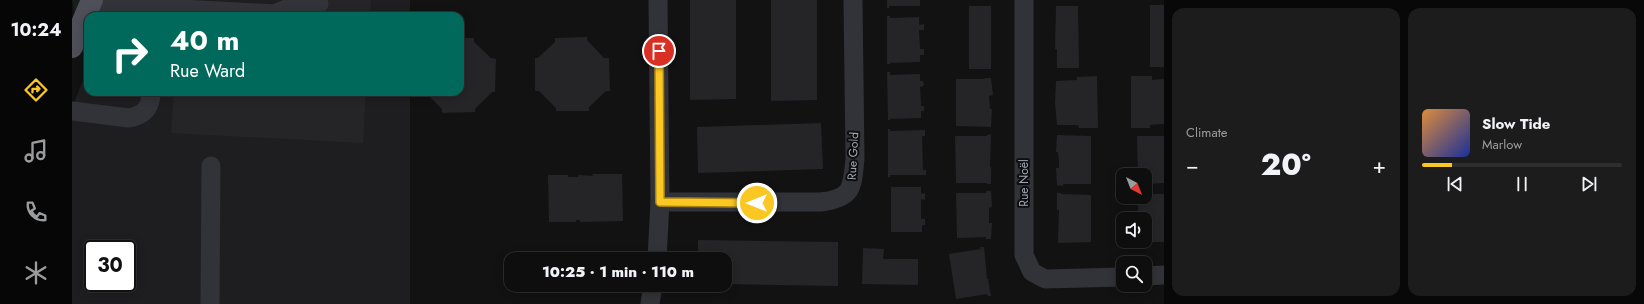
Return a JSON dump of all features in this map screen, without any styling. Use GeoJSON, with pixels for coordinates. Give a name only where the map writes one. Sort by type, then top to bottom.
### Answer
{"type":"FeatureCollection","features":[{"type":"Feature","properties":{"kind":"main road"},"geometry":{"type":"LineString","coordinates":[[87,12],[91,2]]}},
{"type":"Feature","properties":{"kind":"main road"},"geometry":{"type":"LineString","coordinates":[[72,47],[84,19]]}},
{"type":"Feature","properties":{"kind":"street"},"geometry":{"type":"LineString","coordinates":[[656,252],[660,202],[658,0]]}},
{"type":"Feature","properties":{"kind":"street","name":"Rue Gold"},"geometry":{"type":"LineString","coordinates":[[660,202],[821,202],[842,198],[848,192],[852,182],[855,159],[853,0]]}},
{"type":"Feature","properties":{"kind":"street","name":"Rue Noël"},"geometry":{"type":"LineString","coordinates":[[1024,0],[1024,255],[1032,272],[1045,279],[1116,277]]}},
{"type":"Feature","properties":{"kind":"street"},"geometry":{"type":"LineString","coordinates":[[91,2],[104,7],[237,12]]}},
{"type":"Feature","properties":{"kind":"street"},"geometry":{"type":"LineString","coordinates":[[280,12],[299,3],[319,4]]}},
{"type":"Feature","properties":{"kind":"street"},"geometry":{"type":"LineString","coordinates":[[72,111],[129,118],[137,117],[148,109],[150,96]]}},
{"type":"Feature","properties":{"kind":"street"},"geometry":{"type":"LineString","coordinates":[[210,304],[211,166]]}},
{"type":"Feature","properties":{"kind":"street"},"geometry":{"type":"LineString","coordinates":[[1152,276],[1164,276]]}},
{"type":"Feature","properties":{"kind":"street"},"geometry":{"type":"LineString","coordinates":[[650,304],[652,292]]}},
{"type":"Feature","properties":{"kind":"shaded area"},"geometry":{"type":"Polygon","coordinates":[[[72,0],[84,0],[75,17],[72,0]]]}},
{"type":"Feature","properties":{"kind":"shaded area"},"geometry":{"type":"Polygon","coordinates":[[[116,0],[410,0],[410,12],[111,12],[116,0]]]}},
{"type":"Feature","properties":{"kind":"shaded area"},"geometry":{"type":"Polygon","coordinates":[[[84,77],[84,96],[410,96],[410,304],[72,304],[72,109],[84,77]]]}},
{"type":"Feature","properties":{"kind":"building"},"geometry":{"type":"Polygon","coordinates":[[[327,0],[371,0],[370,12],[327,12],[327,0]]]}},
{"type":"Feature","properties":{"kind":"building"},"geometry":{"type":"Polygon","coordinates":[[[690,0],[736,0],[736,99],[690,100],[690,0]]]}},
{"type":"Feature","properties":{"kind":"building"},"geometry":{"type":"Polygon","coordinates":[[[771,0],[817,0],[817,100],[771,101],[771,0]]]}},
{"type":"Feature","properties":{"kind":"building"},"geometry":{"type":"Polygon","coordinates":[[[887,0],[920,0],[920,6],[889,6],[889,8],[887,8],[887,0]]]}},
{"type":"Feature","properties":{"kind":"building"},"geometry":{"type":"Polygon","coordinates":[[[1150,5],[1164,5],[1164,67],[1150,67],[1150,5]]]}},
{"type":"Feature","properties":{"kind":"building"},"geometry":{"type":"Polygon","coordinates":[[[969,6],[991,6],[991,69],[969,69],[969,6]]]}},
{"type":"Feature","properties":{"kind":"building"},"geometry":{"type":"Polygon","coordinates":[[[1056,6],[1078,6],[1079,68],[1057,68],[1057,49],[1055,49],[1056,6]]]}},
{"type":"Feature","properties":{"kind":"building"},"geometry":{"type":"Polygon","coordinates":[[[887,16],[890,16],[890,18],[919,17],[919,25],[924,24],[924,30],[919,30],[920,49],[924,49],[924,55],[920,55],[920,62],[887,64],[887,16]]]}},
{"type":"Feature","properties":{"kind":"building"},"geometry":{"type":"Polygon","coordinates":[[[587,37],[587,40],[604,58],[609,58],[610,91],[606,91],[589,107],[589,111],[556,111],[556,108],[539,91],[535,91],[535,58],[538,58],[555,42],[555,38],[587,37]]]}},
{"type":"Feature","properties":{"kind":"building"},"geometry":{"type":"Polygon","coordinates":[[[464,38],[474,38],[474,42],[491,58],[496,59],[495,92],[492,92],[475,109],[475,112],[442,113],[442,109],[429,96],[464,96],[464,38]]]}},
{"type":"Feature","properties":{"kind":"building"},"geometry":{"type":"Polygon","coordinates":[[[887,72],[890,72],[890,75],[920,74],[920,81],[923,81],[924,86],[920,87],[921,106],[924,106],[924,111],[921,111],[921,118],[888,120],[887,72]]]}},
{"type":"Feature","properties":{"kind":"building"},"geometry":{"type":"Polygon","coordinates":[[[1097,76],[1098,128],[1079,128],[1078,125],[1057,125],[1055,103],[1056,81],[1077,80],[1077,77],[1097,76]]]}},
{"type":"Feature","properties":{"kind":"building"},"geometry":{"type":"Polygon","coordinates":[[[1131,76],[1152,76],[1152,80],[1164,79],[1164,124],[1150,125],[1150,128],[1131,128],[1131,76]]]}},
{"type":"Feature","properties":{"kind":"building"},"geometry":{"type":"Polygon","coordinates":[[[991,78],[993,95],[989,96],[990,109],[992,109],[991,127],[956,126],[956,79],[991,78]]]}},
{"type":"Feature","properties":{"kind":"building"},"geometry":{"type":"Polygon","coordinates":[[[174,96],[366,96],[363,143],[171,133],[174,96]]]}},
{"type":"Feature","properties":{"kind":"building"},"geometry":{"type":"Polygon","coordinates":[[[821,123],[823,169],[698,173],[697,127],[821,123]]]}},
{"type":"Feature","properties":{"kind":"building"},"geometry":{"type":"Polygon","coordinates":[[[888,129],[890,129],[890,131],[925,130],[925,136],[922,136],[923,170],[926,170],[926,175],[890,175],[890,177],[888,177],[888,129]]]}},
{"type":"Feature","properties":{"kind":"building"},"geometry":{"type":"Polygon","coordinates":[[[991,134],[991,184],[956,183],[955,136],[987,136],[991,134]]]}},
{"type":"Feature","properties":{"kind":"building"},"geometry":{"type":"Polygon","coordinates":[[[1057,135],[1091,136],[1091,184],[1057,185],[1056,168],[1059,168],[1059,160],[1058,152],[1056,152],[1057,135]]]}},
{"type":"Feature","properties":{"kind":"building"},"geometry":{"type":"Polygon","coordinates":[[[1137,136],[1164,136],[1164,183],[1152,184],[1152,168],[1138,168],[1137,136]]]}},
{"type":"Feature","properties":{"kind":"building"},"geometry":{"type":"Polygon","coordinates":[[[592,174],[622,174],[623,221],[580,222],[580,220],[576,220],[576,222],[549,222],[548,175],[568,175],[568,177],[578,177],[578,175],[593,176],[592,174]]]}},
{"type":"Feature","properties":{"kind":"building"},"geometry":{"type":"Polygon","coordinates":[[[891,187],[921,187],[921,194],[925,193],[925,200],[921,199],[921,219],[925,219],[925,225],[922,225],[922,232],[891,232],[891,187]]]}},
{"type":"Feature","properties":{"kind":"building"},"geometry":{"type":"Polygon","coordinates":[[[986,191],[991,191],[992,207],[989,208],[989,223],[992,223],[991,239],[986,239],[986,237],[957,238],[956,193],[986,193],[986,191]]]}},
{"type":"Feature","properties":{"kind":"building"},"geometry":{"type":"Polygon","coordinates":[[[1057,193],[1091,195],[1091,242],[1058,243],[1059,210],[1057,210],[1057,193]]]}},
{"type":"Feature","properties":{"kind":"building"},"geometry":{"type":"Polygon","coordinates":[[[1152,194],[1164,194],[1164,242],[1152,242],[1152,212],[1138,212],[1138,204],[1152,204],[1152,194]]]}},
{"type":"Feature","properties":{"kind":"building"},"geometry":{"type":"Polygon","coordinates":[[[698,240],[838,242],[838,286],[732,284],[732,252],[698,252],[698,240]]]}},
{"type":"Feature","properties":{"kind":"building"},"geometry":{"type":"Polygon","coordinates":[[[980,247],[984,247],[987,279],[991,296],[988,296],[987,294],[956,299],[949,254],[981,249],[980,247]]]}},
{"type":"Feature","properties":{"kind":"building"},"geometry":{"type":"Polygon","coordinates":[[[863,248],[884,249],[883,259],[918,259],[918,285],[862,284],[863,248]]]}},
{"type":"Feature","properties":{"kind":"route"},"geometry":{"type":"LineString","coordinates":[[659,51],[660,202],[757,203]]}}]}
